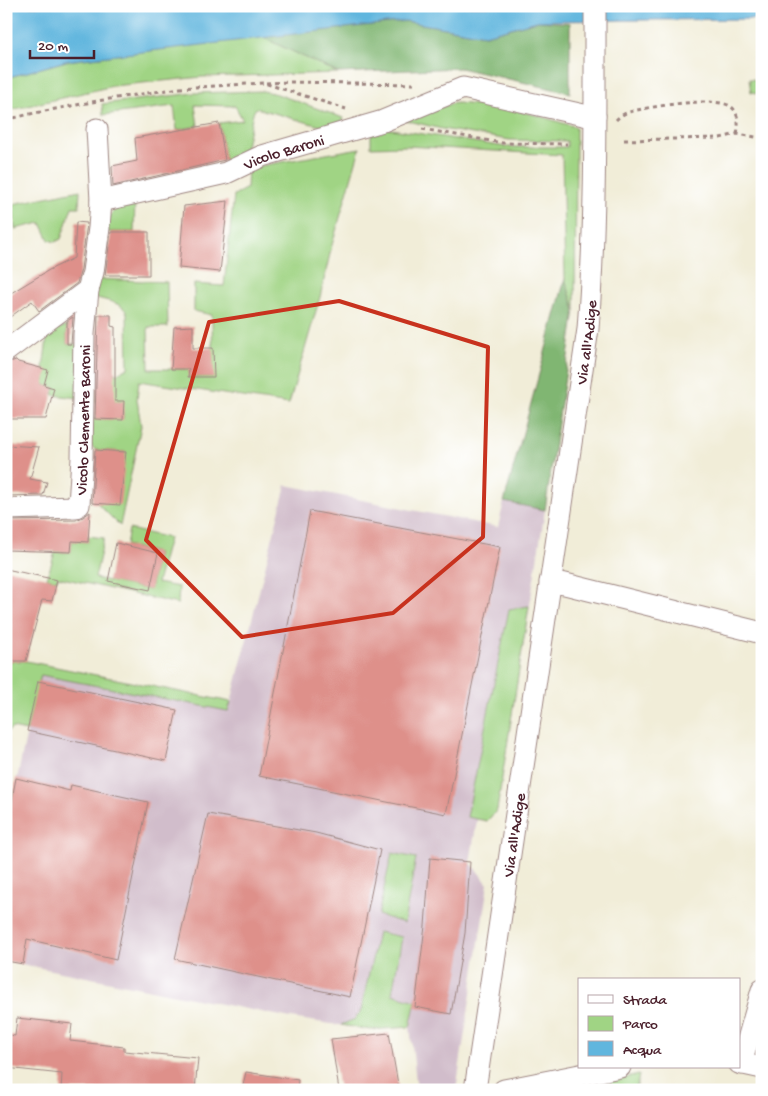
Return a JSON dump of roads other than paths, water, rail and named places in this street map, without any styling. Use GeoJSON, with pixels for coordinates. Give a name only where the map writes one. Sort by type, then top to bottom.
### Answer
{"type":"FeatureCollection","features":[{"type":"Feature","properties":{"kind":"street","name":"Via all'Adige"},"geometry":{"type":"LineString","coordinates":[[475,1090],[588,329],[592,276],[595,6]]}},
{"type":"Feature","properties":{"kind":"street","name":"Vicolo Baroni"},"geometry":{"type":"LineString","coordinates":[[101,201],[226,173],[262,156],[383,121],[463,88],[588,116],[595,108]]}},
{"type":"Feature","properties":{"kind":"street","name":"Vicolo Clemente Baroni"},"geometry":{"type":"LineString","coordinates":[[6,509],[76,507],[79,505],[85,322],[88,290],[96,252],[101,201],[98,129]]}},
{"type":"Feature","properties":{"kind":"street","name":"Vicolo Clemente Baroni"},"geometry":{"type":"LineString","coordinates":[[6,351],[88,290]]}},
{"type":"Feature","properties":{"kind":"street","name":"Vicolo Clemente Baroni"},"geometry":{"type":"LineString","coordinates":[[39,328],[67,321],[85,322]]}},
{"type":"Feature","properties":{"kind":"street"},"geometry":{"type":"LineString","coordinates":[[550,582],[565,584],[762,633]]}},
{"type":"Feature","properties":{"kind":"street"},"geometry":{"type":"LineString","coordinates":[[762,990],[740,1064],[762,1068]]}},
{"type":"Feature","properties":{"kind":"street"},"geometry":{"type":"LineString","coordinates":[[504,1090],[615,1068]]}},
{"type":"Feature","properties":{"kind":"water"},"geometry":{"type":"Polygon","coordinates":[[[6,6],[762,6],[762,19],[537,21],[485,35],[405,21],[66,61],[6,78],[6,6]]]}}]}
